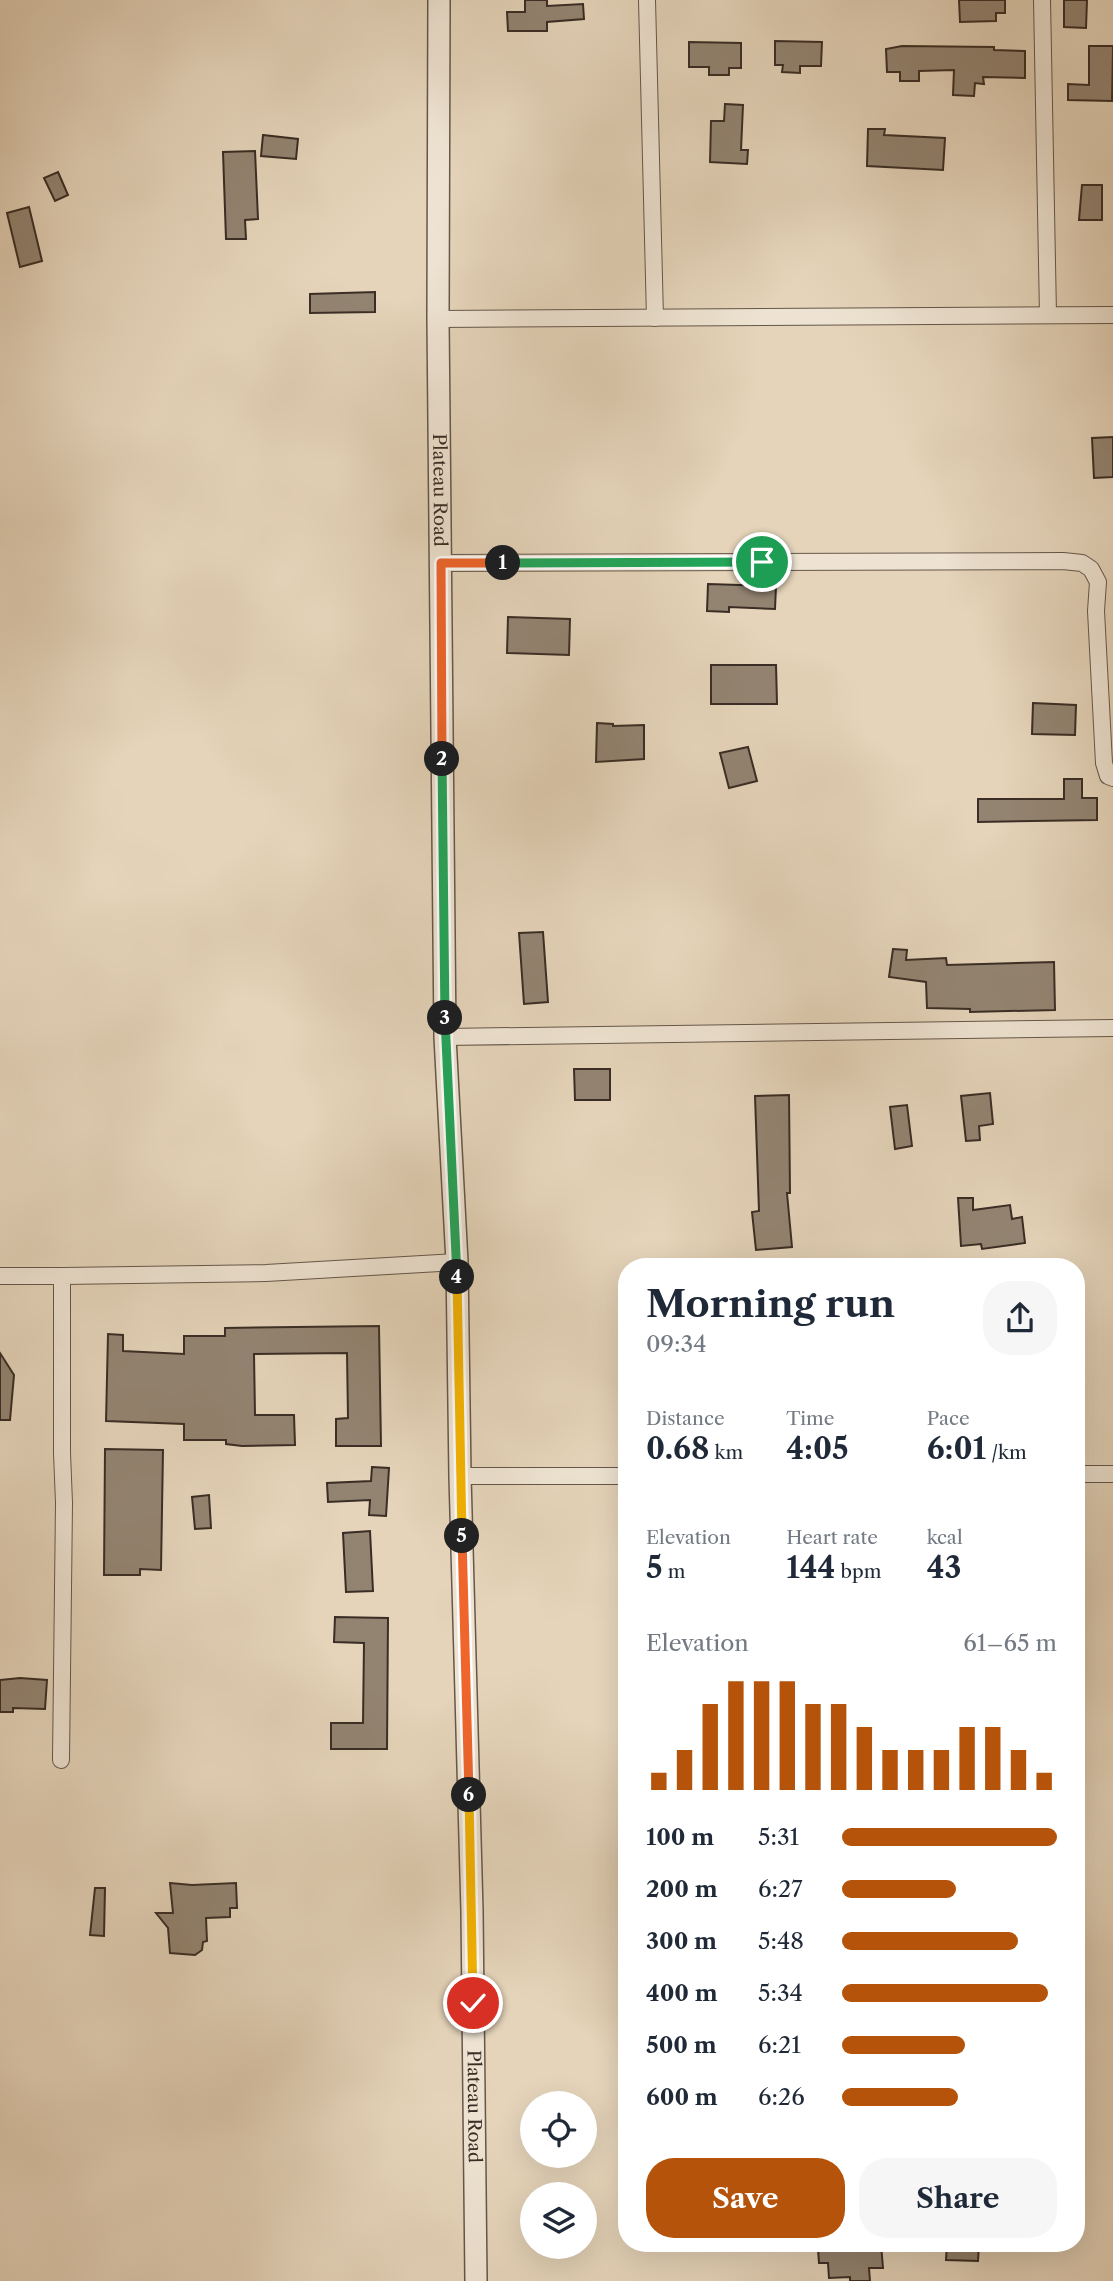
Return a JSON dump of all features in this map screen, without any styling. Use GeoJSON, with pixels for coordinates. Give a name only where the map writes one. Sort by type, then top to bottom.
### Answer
{"type":"FeatureCollection","features":[{"type":"Feature","properties":{"kind":"street","name":"Plateau Road"},"geometry":{"type":"LineString","coordinates":[[439,0],[438,319],[445,1037],[457,1262],[472,1911],[476,2281]]}},
{"type":"Feature","properties":{"kind":"street"},"geometry":{"type":"LineString","coordinates":[[647,0],[655,318]]}},
{"type":"Feature","properties":{"kind":"street"},"geometry":{"type":"LineString","coordinates":[[1042,0],[1048,315]]}},
{"type":"Feature","properties":{"kind":"street"},"geometry":{"type":"LineString","coordinates":[[438,319],[1113,315]]}},
{"type":"Feature","properties":{"kind":"street"},"geometry":{"type":"LineString","coordinates":[[441,563],[1082,563],[1096,574],[1104,762],[1108,776],[1113,778]]}},
{"type":"Feature","properties":{"kind":"street"},"geometry":{"type":"LineString","coordinates":[[445,1037],[1113,1028]]}},
{"type":"Feature","properties":{"kind":"street"},"geometry":{"type":"LineString","coordinates":[[0,1276],[239,1274],[457,1262]]}},
{"type":"Feature","properties":{"kind":"street"},"geometry":{"type":"LineString","coordinates":[[61,1760],[64,1503],[62,1276]]}},
{"type":"Feature","properties":{"kind":"street"},"geometry":{"type":"LineString","coordinates":[[1085,1474],[1113,1474]]}},
{"type":"Feature","properties":{"kind":"street"},"geometry":{"type":"LineString","coordinates":[[460,1476],[618,1476]]}},
{"type":"Feature","properties":{"kind":"building"},"geometry":{"type":"Polygon","coordinates":[[[525,0],[547,0],[547,6],[583,4],[584,19],[547,22],[547,31],[508,31],[507,12],[525,12],[525,0]]]}},
{"type":"Feature","properties":{"kind":"building"},"geometry":{"type":"Polygon","coordinates":[[[959,0],[1005,0],[1005,13],[996,13],[996,21],[960,22],[959,0]]]}},
{"type":"Feature","properties":{"kind":"building"},"geometry":{"type":"Polygon","coordinates":[[[1064,0],[1087,0],[1086,28],[1064,27],[1064,0]]]}},
{"type":"Feature","properties":{"kind":"building"},"geometry":{"type":"Polygon","coordinates":[[[775,41],[822,42],[821,66],[800,66],[800,73],[782,72],[783,65],[775,65],[775,41]]]}},
{"type":"Feature","properties":{"kind":"building"},"geometry":{"type":"Polygon","coordinates":[[[689,42],[741,43],[741,68],[729,68],[729,75],[709,75],[709,67],[689,67],[689,42]]]}},
{"type":"Feature","properties":{"kind":"building"},"geometry":{"type":"Polygon","coordinates":[[[902,46],[994,47],[994,50],[1025,51],[1025,78],[983,77],[984,84],[975,83],[974,96],[953,95],[954,70],[919,71],[919,81],[900,81],[900,72],[887,72],[886,49],[902,46]]]}},
{"type":"Feature","properties":{"kind":"building"},"geometry":{"type":"Polygon","coordinates":[[[1089,46],[1113,46],[1112,101],[1068,100],[1068,84],[1089,85],[1089,46]]]}},
{"type":"Feature","properties":{"kind":"building"},"geometry":{"type":"Polygon","coordinates":[[[725,104],[743,105],[741,150],[748,150],[747,164],[710,162],[711,121],[724,121],[725,104]]]}},
{"type":"Feature","properties":{"kind":"building"},"geometry":{"type":"Polygon","coordinates":[[[868,129],[885,129],[884,135],[945,138],[943,170],[867,166],[868,129]]]}},
{"type":"Feature","properties":{"kind":"building"},"geometry":{"type":"Polygon","coordinates":[[[263,135],[298,139],[296,159],[261,156],[263,135]]]}},
{"type":"Feature","properties":{"kind":"building"},"geometry":{"type":"Polygon","coordinates":[[[255,151],[258,219],[245,220],[246,239],[226,239],[223,152],[255,151]]]}},
{"type":"Feature","properties":{"kind":"building"},"geometry":{"type":"Polygon","coordinates":[[[58,172],[68,195],[55,201],[44,178],[58,172]]]}},
{"type":"Feature","properties":{"kind":"building"},"geometry":{"type":"Polygon","coordinates":[[[1082,185],[1102,185],[1102,220],[1079,220],[1082,185]]]}},
{"type":"Feature","properties":{"kind":"building"},"geometry":{"type":"Polygon","coordinates":[[[29,207],[42,261],[20,267],[7,213],[29,207]]]}},
{"type":"Feature","properties":{"kind":"building"},"geometry":{"type":"Polygon","coordinates":[[[375,292],[375,312],[310,313],[310,294],[375,292]]]}},
{"type":"Feature","properties":{"kind":"building"},"geometry":{"type":"Polygon","coordinates":[[[1113,437],[1113,477],[1094,478],[1092,438],[1113,437]]]}},
{"type":"Feature","properties":{"kind":"building"},"geometry":{"type":"Polygon","coordinates":[[[708,584],[776,586],[775,609],[729,607],[729,612],[707,611],[708,584]]]}},
{"type":"Feature","properties":{"kind":"building"},"geometry":{"type":"Polygon","coordinates":[[[508,617],[570,619],[569,655],[507,653],[508,617]]]}},
{"type":"Feature","properties":{"kind":"building"},"geometry":{"type":"Polygon","coordinates":[[[711,665],[776,665],[777,704],[711,704],[711,665]]]}},
{"type":"Feature","properties":{"kind":"building"},"geometry":{"type":"Polygon","coordinates":[[[1033,703],[1076,705],[1075,735],[1032,734],[1033,703]]]}},
{"type":"Feature","properties":{"kind":"building"},"geometry":{"type":"Polygon","coordinates":[[[597,723],[613,726],[644,725],[644,759],[596,762],[597,723]]]}},
{"type":"Feature","properties":{"kind":"building"},"geometry":{"type":"Polygon","coordinates":[[[748,747],[757,781],[729,788],[720,753],[748,747]]]}},
{"type":"Feature","properties":{"kind":"building"},"geometry":{"type":"Polygon","coordinates":[[[1064,779],[1082,779],[1082,798],[1097,798],[1097,820],[978,822],[978,799],[1064,799],[1064,779]]]}},
{"type":"Feature","properties":{"kind":"building"},"geometry":{"type":"Polygon","coordinates":[[[543,932],[548,1002],[524,1004],[519,933],[543,932]]]}},
{"type":"Feature","properties":{"kind":"building"},"geometry":{"type":"Polygon","coordinates":[[[893,949],[907,950],[906,960],[946,958],[947,965],[1054,962],[1055,1010],[970,1012],[970,1009],[927,1008],[926,982],[889,977],[893,949]]]}},
{"type":"Feature","properties":{"kind":"building"},"geometry":{"type":"Polygon","coordinates":[[[574,1069],[610,1069],[610,1100],[575,1100],[574,1069]]]}},
{"type":"Feature","properties":{"kind":"building"},"geometry":{"type":"Polygon","coordinates":[[[990,1093],[993,1124],[979,1126],[980,1140],[966,1141],[961,1096],[990,1093]]]}},
{"type":"Feature","properties":{"kind":"building"},"geometry":{"type":"Polygon","coordinates":[[[789,1095],[790,1193],[787,1193],[792,1247],[756,1250],[752,1212],[759,1211],[755,1096],[789,1095]]]}},
{"type":"Feature","properties":{"kind":"building"},"geometry":{"type":"Polygon","coordinates":[[[907,1105],[912,1146],[895,1149],[890,1107],[907,1105]]]}},
{"type":"Feature","properties":{"kind":"building"},"geometry":{"type":"Polygon","coordinates":[[[958,1198],[973,1198],[973,1210],[1010,1205],[1012,1219],[1022,1217],[1025,1243],[982,1249],[981,1244],[961,1246],[958,1198]]]}},
{"type":"Feature","properties":{"kind":"building"},"geometry":{"type":"Polygon","coordinates":[[[379,1326],[381,1446],[336,1446],[336,1419],[348,1418],[347,1353],[254,1354],[255,1415],[294,1415],[295,1445],[242,1446],[226,1444],[226,1440],[184,1440],[184,1424],[106,1421],[108,1334],[123,1335],[123,1351],[184,1354],[184,1336],[225,1336],[225,1328],[379,1326]]]}},
{"type":"Feature","properties":{"kind":"building"},"geometry":{"type":"Polygon","coordinates":[[[0,1353],[14,1375],[10,1420],[0,1420],[0,1353]]]}},
{"type":"Feature","properties":{"kind":"building"},"geometry":{"type":"Polygon","coordinates":[[[105,1449],[163,1450],[161,1570],[140,1569],[140,1575],[104,1575],[105,1449]]]}},
{"type":"Feature","properties":{"kind":"building"},"geometry":{"type":"Polygon","coordinates":[[[372,1467],[389,1468],[386,1516],[369,1515],[370,1500],[328,1502],[327,1483],[371,1481],[372,1467]]]}},
{"type":"Feature","properties":{"kind":"building"},"geometry":{"type":"Polygon","coordinates":[[[209,1495],[211,1528],[195,1529],[192,1497],[209,1495]]]}},
{"type":"Feature","properties":{"kind":"building"},"geometry":{"type":"Polygon","coordinates":[[[370,1531],[373,1591],[346,1592],[343,1533],[370,1531]]]}},
{"type":"Feature","properties":{"kind":"building"},"geometry":{"type":"Polygon","coordinates":[[[335,1617],[388,1618],[387,1749],[331,1749],[331,1723],[363,1723],[364,1643],[334,1642],[335,1617]]]}},
{"type":"Feature","properties":{"kind":"building"},"geometry":{"type":"Polygon","coordinates":[[[0,1680],[47,1680],[45,1709],[13,1708],[13,1712],[0,1712],[0,1680]]]}},
{"type":"Feature","properties":{"kind":"building"},"geometry":{"type":"Polygon","coordinates":[[[170,1883],[236,1883],[237,1908],[230,1908],[230,1917],[206,1918],[207,1941],[203,1942],[202,1950],[195,1955],[170,1953],[168,1928],[156,1913],[173,1913],[170,1883]]]}},
{"type":"Feature","properties":{"kind":"building"},"geometry":{"type":"Polygon","coordinates":[[[95,1888],[105,1888],[104,1936],[90,1935],[95,1888]]]}},
{"type":"Feature","properties":{"kind":"building"},"geometry":{"type":"Polygon","coordinates":[[[818,2252],[882,2252],[883,2268],[869,2268],[870,2281],[850,2281],[850,2277],[829,2278],[828,2263],[819,2263],[818,2252]]]}},
{"type":"Feature","properties":{"kind":"building"},"geometry":{"type":"Polygon","coordinates":[[[946,2252],[979,2252],[978,2261],[946,2260],[946,2252]]]}},
{"type":"Feature","properties":{"kind":"route"},"geometry":{"type":"LineString","coordinates":[[473,2003],[457,1262],[445,1037],[441,563],[762,562]]}}]}
